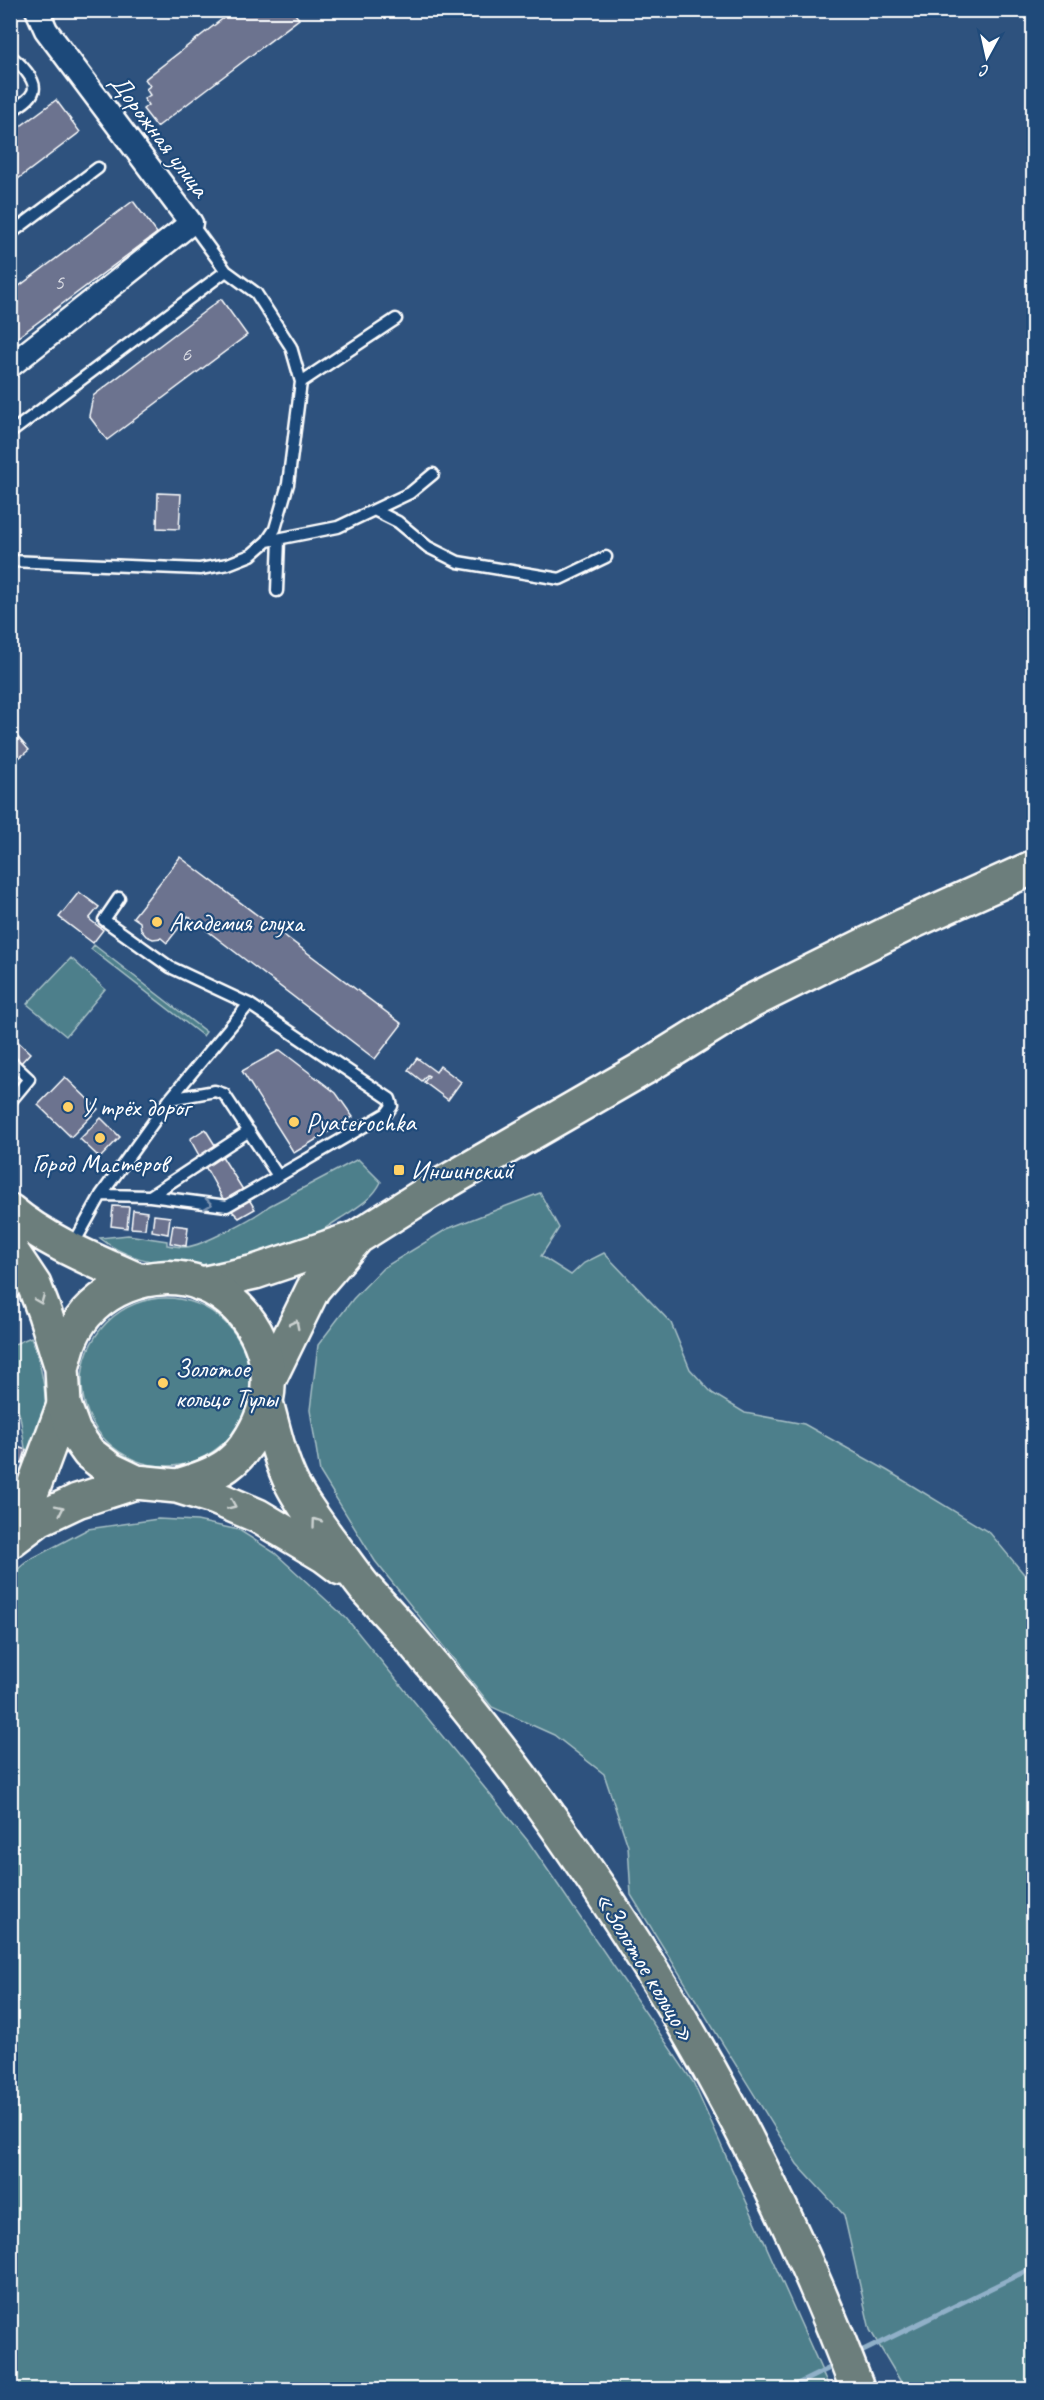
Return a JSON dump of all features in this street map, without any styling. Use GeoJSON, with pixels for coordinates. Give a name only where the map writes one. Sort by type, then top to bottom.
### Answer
{"type":"FeatureCollection","features":[{"type":"Feature","properties":{"kind":"main road"},"geometry":{"type":"LineString","coordinates":[[201,1284],[255,1272],[356,1238],[429,1192],[644,1068],[750,1002],[903,926],[1034,867]]}},
{"type":"Feature","properties":{"kind":"main road","name":"«Золотое кольцо»"},"geometry":{"type":"LineString","coordinates":[[14,1221],[140,1281]]}},
{"type":"Feature","properties":{"kind":"main road","name":"«Золотое кольцо»"},"geometry":{"type":"LineString","coordinates":[[14,1221],[62,1368],[64,1405],[74,1432],[89,1453],[111,1470],[136,1482],[177,1486],[216,1498],[258,1516],[325,1556],[363,1586]]}},
{"type":"Feature","properties":{"kind":"main road"},"geometry":{"type":"LineString","coordinates":[[269,1391],[312,1289],[356,1238]]}},
{"type":"Feature","properties":{"kind":"main road","name":"«Золотое кольцо»"},"geometry":{"type":"LineString","coordinates":[[62,1368],[71,1337],[82,1318],[99,1302],[119,1289],[140,1281],[171,1278],[201,1284],[229,1300],[250,1322],[264,1351],[278,1446],[292,1484],[311,1515],[363,1586],[418,1647],[500,1749],[624,1925],[741,2127],[796,2239],[850,2369]]}},
{"type":"Feature","properties":{"kind":"main road","name":"«Золотое кольцо»"},"geometry":{"type":"LineString","coordinates":[[177,1486],[208,1477],[231,1463],[250,1444],[269,1391]]}},
{"type":"Feature","properties":{"kind":"main road"},"geometry":{"type":"LineString","coordinates":[[10,1531],[26,1510],[64,1405]]}},
{"type":"Feature","properties":{"kind":"main road"},"geometry":{"type":"LineString","coordinates":[[10,1541],[39,1520],[68,1506],[136,1482]]}},
{"type":"Feature","properties":{"kind":"street","name":"Дорожная улица"},"geometry":{"type":"LineString","coordinates":[[10,366],[191,224],[45,30],[37,10]]}},
{"type":"Feature","properties":{"kind":"lane"},"geometry":{"type":"LineString","coordinates":[[10,56],[17,61],[34,86],[30,97],[10,112]]}},
{"type":"Feature","properties":{"kind":"lane"},"geometry":{"type":"LineString","coordinates":[[10,234],[98,168]]}},
{"type":"Feature","properties":{"kind":"lane"},"geometry":{"type":"LineString","coordinates":[[10,561],[200,569],[228,564],[251,555],[267,541],[275,529],[288,484],[301,382],[291,347],[256,293],[226,271],[191,224]]}},
{"type":"Feature","properties":{"kind":"lane"},"geometry":{"type":"LineString","coordinates":[[10,433],[226,271]]}},
{"type":"Feature","properties":{"kind":"lane"},"geometry":{"type":"LineString","coordinates":[[301,382],[396,319]]}},
{"type":"Feature","properties":{"kind":"lane"},"geometry":{"type":"LineString","coordinates":[[267,541],[338,527],[410,493],[433,474]]}},
{"type":"Feature","properties":{"kind":"lane"},"geometry":{"type":"LineString","coordinates":[[374,510],[398,522],[428,547],[458,562],[560,579],[606,557]]}},
{"type":"Feature","properties":{"kind":"lane"},"geometry":{"type":"LineString","coordinates":[[277,591],[279,539]]}},
{"type":"Feature","properties":{"kind":"lane"},"geometry":{"type":"LineString","coordinates":[[102,1195],[150,1196],[227,1206],[387,1113],[392,1104],[390,1099],[249,1004],[170,967],[104,920],[119,898]]}},
{"type":"Feature","properties":{"kind":"lane"},"geometry":{"type":"LineString","coordinates":[[71,1250],[102,1195],[170,1099],[249,1004]]}},
{"type":"Feature","properties":{"kind":"lane"},"geometry":{"type":"LineString","coordinates":[[10,1061],[29,1079],[10,1102]]}},
{"type":"Feature","properties":{"kind":"lane"},"geometry":{"type":"LineString","coordinates":[[170,1099],[219,1092],[227,1098],[278,1176]]}},
{"type":"Feature","properties":{"kind":"lane"},"geometry":{"type":"LineString","coordinates":[[150,1196],[249,1131]]}},
{"type":"Feature","properties":{"kind":"green space"},"geometry":{"type":"Polygon","coordinates":[[[94,945],[206,1032],[203,1036],[91,949],[94,945]]]}},
{"type":"Feature","properties":{"kind":"green space"},"geometry":{"type":"Polygon","coordinates":[[[71,958],[105,989],[66,1036],[27,1004],[71,958]]]}},
{"type":"Feature","properties":{"kind":"green space"},"geometry":{"type":"Polygon","coordinates":[[[358,1159],[381,1182],[378,1188],[358,1207],[317,1234],[280,1251],[227,1263],[171,1264],[121,1251],[100,1238],[128,1235],[167,1241],[167,1245],[186,1247],[204,1242],[358,1159]]]}},
{"type":"Feature","properties":{"kind":"green space"},"geometry":{"type":"Polygon","coordinates":[[[540,1193],[559,1228],[541,1256],[571,1275],[584,1263],[604,1253],[671,1323],[690,1369],[712,1393],[745,1413],[804,1424],[888,1471],[990,1533],[1033,1585],[1033,2389],[905,2389],[870,2330],[844,2215],[797,2164],[631,1895],[628,1846],[604,1774],[554,1735],[492,1707],[375,1561],[320,1472],[310,1410],[318,1345],[353,1299],[383,1268],[447,1229],[540,1193]]]}},
{"type":"Feature","properties":{"kind":"green space"},"geometry":{"type":"Polygon","coordinates":[[[166,1298],[198,1305],[225,1323],[243,1350],[250,1382],[243,1414],[225,1441],[198,1459],[166,1466],[134,1459],[107,1441],[89,1414],[82,1382],[89,1350],[107,1323],[134,1305],[166,1298]]]}},
{"type":"Feature","properties":{"kind":"green space"},"geometry":{"type":"Polygon","coordinates":[[[31,1337],[41,1370],[46,1408],[43,1429],[30,1453],[25,1448],[20,1416],[11,1394],[10,1346],[31,1337]]]}},
{"type":"Feature","properties":{"kind":"green space"},"geometry":{"type":"Polygon","coordinates":[[[158,1519],[197,1521],[239,1530],[275,1553],[346,1618],[528,1841],[693,2082],[830,2389],[11,2389],[11,1575],[29,1560],[88,1529],[158,1519]]]}},
{"type":"Feature","properties":{"kind":"building"},"geometry":{"type":"Polygon","coordinates":[[[234,10],[292,10],[299,19],[157,127],[143,109],[148,105],[144,99],[150,95],[146,89],[150,86],[145,79],[234,10]]]}},
{"type":"Feature","properties":{"kind":"building"},"geometry":{"type":"Polygon","coordinates":[[[56,100],[80,132],[10,185],[10,134],[56,100]]]}},
{"type":"Feature","properties":{"kind":"building"},"geometry":{"type":"Polygon","coordinates":[[[133,201],[157,233],[10,343],[10,293],[133,201]]]}},
{"type":"Feature","properties":{"kind":"building"},"geometry":{"type":"Polygon","coordinates":[[[221,299],[247,335],[107,440],[89,416],[93,396],[221,299]]]}},
{"type":"Feature","properties":{"kind":"building"},"geometry":{"type":"Polygon","coordinates":[[[158,493],[181,494],[179,529],[157,528],[158,493]]]}},
{"type":"Feature","properties":{"kind":"building"},"geometry":{"type":"Polygon","coordinates":[[[10,728],[29,750],[10,765],[10,728]]]}},
{"type":"Feature","properties":{"kind":"building"},"geometry":{"type":"Polygon","coordinates":[[[180,857],[402,1024],[375,1059],[188,916],[167,943],[161,938],[153,939],[146,936],[141,930],[140,922],[133,917],[180,857]]]}},
{"type":"Feature","properties":{"kind":"building"},"geometry":{"type":"Polygon","coordinates":[[[79,892],[99,907],[89,919],[103,930],[93,943],[59,917],[79,892]]]}},
{"type":"Feature","properties":{"kind":"building"},"geometry":{"type":"Polygon","coordinates":[[[13,1037],[30,1053],[10,1075],[10,1040],[13,1037]]]}},
{"type":"Feature","properties":{"kind":"building"},"geometry":{"type":"Polygon","coordinates":[[[280,1050],[336,1093],[353,1117],[294,1153],[242,1071],[280,1050]]]}},
{"type":"Feature","properties":{"kind":"building"},"geometry":{"type":"Polygon","coordinates":[[[417,1058],[436,1072],[440,1066],[461,1082],[448,1100],[424,1082],[429,1076],[427,1075],[422,1081],[408,1070],[417,1058]]]}},
{"type":"Feature","properties":{"kind":"building","name":"У трёх дорог"},"geometry":{"type":"Polygon","coordinates":[[[65,1077],[98,1109],[71,1137],[38,1105],[65,1077]]]}},
{"type":"Feature","properties":{"kind":"building","name":"Город Мастеров"},"geometry":{"type":"Polygon","coordinates":[[[101,1118],[120,1137],[100,1158],[80,1139],[101,1118]]]}},
{"type":"Feature","properties":{"kind":"building"},"geometry":{"type":"Polygon","coordinates":[[[205,1129],[255,1209],[239,1218],[227,1206],[190,1139],[205,1129]]]}},
{"type":"Feature","properties":{"kind":"building"},"geometry":{"type":"Polygon","coordinates":[[[113,1206],[129,1207],[127,1228],[111,1226],[113,1206]]]}},
{"type":"Feature","properties":{"kind":"building"},"geometry":{"type":"Polygon","coordinates":[[[133,1210],[147,1212],[145,1229],[131,1228],[133,1210]]]}},
{"type":"Feature","properties":{"kind":"building"},"geometry":{"type":"Polygon","coordinates":[[[154,1215],[170,1217],[168,1234],[152,1231],[154,1215]]]}},
{"type":"Feature","properties":{"kind":"building"},"geometry":{"type":"Polygon","coordinates":[[[173,1225],[188,1227],[186,1246],[170,1243],[173,1225]]]}},
{"type":"Feature","properties":{"kind":"building"},"geometry":{"type":"Polygon","coordinates":[[[12,1445],[26,1450],[22,1463],[10,1459],[12,1445]]]}},
{"type":"Feature","properties":{"kind":"waterway"},"geometry":{"type":"LineString","coordinates":[[855,2355],[1034,2267]]}},
{"type":"Feature","properties":{"kind":"waterway"},"geometry":{"type":"LineString","coordinates":[[785,2390],[836,2365]]}},
{"type":"Feature","properties":{"kind":"place","name":"Академия слуха"},"geometry":{"type":"Point","coordinates":[157,922]}},
{"type":"Feature","properties":{"kind":"place","name":"У трёх дорог"},"geometry":{"type":"Point","coordinates":[68,1107]}},
{"type":"Feature","properties":{"kind":"place","name":"Pyaterochka"},"geometry":{"type":"Point","coordinates":[294,1122]}},
{"type":"Feature","properties":{"kind":"place","name":"Город Мастеров"},"geometry":{"type":"Point","coordinates":[100,1138]}},
{"type":"Feature","properties":{"kind":"place","name":"Иншинский"},"geometry":{"type":"Point","coordinates":[399,1170]}},
{"type":"Feature","properties":{"kind":"place","name":"Золотое кольцо Тулы"},"geometry":{"type":"Point","coordinates":[163,1383]}}]}
